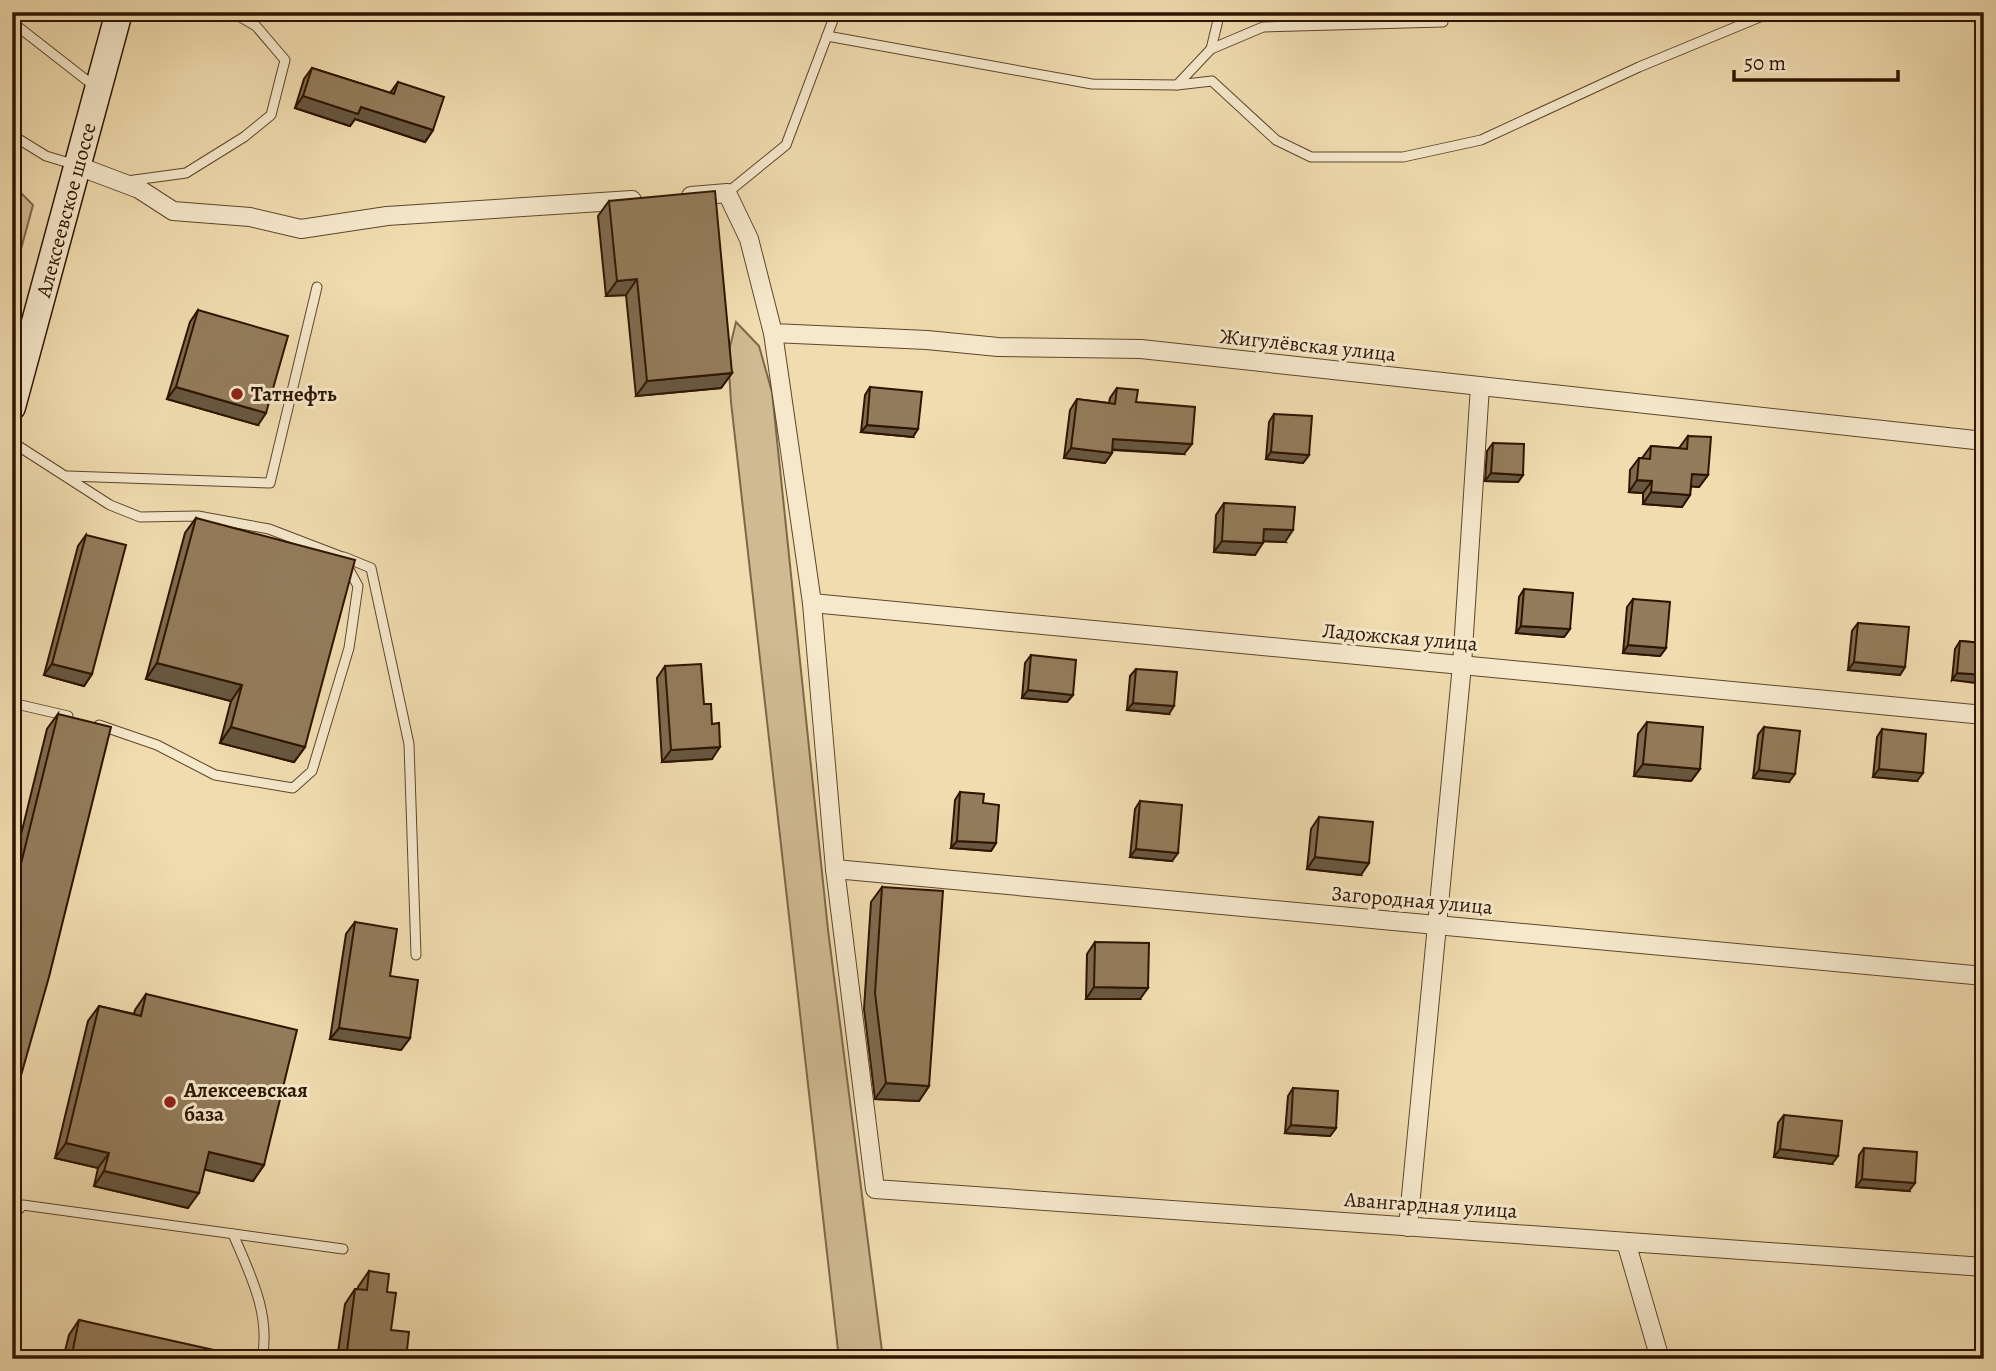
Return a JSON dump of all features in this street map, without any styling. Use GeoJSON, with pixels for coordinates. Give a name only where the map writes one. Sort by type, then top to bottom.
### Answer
{"type":"FeatureCollection","features":[{"type":"Feature","properties":{"kind":"street","name":"Алексеевское шоссе"},"geometry":{"type":"LineString","coordinates":[[12,407],[119,12]]}},
{"type":"Feature","properties":{"kind":"street"},"geometry":{"type":"LineString","coordinates":[[78,166],[139,188],[173,211],[250,217],[301,229],[387,216],[645,199]]}},
{"type":"Feature","properties":{"kind":"street"},"geometry":{"type":"LineString","coordinates":[[673,197],[727,193],[749,239],[773,333],[812,603],[835,869]]}},
{"type":"Feature","properties":{"kind":"street","name":"Жигулёвская улица"},"geometry":{"type":"LineString","coordinates":[[773,333],[927,340],[998,347],[1140,349],[1984,441]]}},
{"type":"Feature","properties":{"kind":"street"},"geometry":{"type":"LineString","coordinates":[[1408,1227],[1462,666],[1480,386]]}},
{"type":"Feature","properties":{"kind":"street","name":"Ладожская улица"},"geometry":{"type":"LineString","coordinates":[[812,603],[1984,715]]}},
{"type":"Feature","properties":{"kind":"street","name":"Загородная улица"},"geometry":{"type":"LineString","coordinates":[[835,869],[1984,976]]}},
{"type":"Feature","properties":{"kind":"street","name":"Авангардная улица"},"geometry":{"type":"LineString","coordinates":[[835,869],[875,1189],[1984,1267]]}},
{"type":"Feature","properties":{"kind":"street"},"geometry":{"type":"LineString","coordinates":[[1626,1242],[1660,1359]]}},
{"type":"Feature","properties":{"kind":"lane"},"geometry":{"type":"LineString","coordinates":[[122,182],[186,173],[244,137],[271,115],[285,60],[256,26],[232,12]]}},
{"type":"Feature","properties":{"kind":"lane"},"geometry":{"type":"LineString","coordinates":[[727,193],[786,145],[836,12]]}},
{"type":"Feature","properties":{"kind":"lane"},"geometry":{"type":"LineString","coordinates":[[1211,49],[1220,12]]}},
{"type":"Feature","properties":{"kind":"lane"},"geometry":{"type":"LineString","coordinates":[[827,36],[1092,84],[1177,85],[1212,81],[1276,140],[1311,157],[1403,157],[1481,140],[1639,67],[1772,12]]}},
{"type":"Feature","properties":{"kind":"lane"},"geometry":{"type":"LineString","coordinates":[[12,22],[98,89]]}},
{"type":"Feature","properties":{"kind":"lane"},"geometry":{"type":"LineString","coordinates":[[1177,85],[1211,49],[1262,27],[1443,22]]}},
{"type":"Feature","properties":{"kind":"lane"},"geometry":{"type":"LineString","coordinates":[[12,135],[46,156],[78,166]]}},
{"type":"Feature","properties":{"kind":"lane"},"geometry":{"type":"LineString","coordinates":[[66,476],[270,484],[317,287]]}},
{"type":"Feature","properties":{"kind":"lane"},"geometry":{"type":"LineString","coordinates":[[12,442],[110,505],[140,517],[198,516],[269,529],[371,568],[409,744],[416,955]]}},
{"type":"Feature","properties":{"kind":"lane"},"geometry":{"type":"LineString","coordinates":[[89,721],[157,745],[215,775],[293,788],[312,771],[349,648],[359,586],[342,557]]}},
{"type":"Feature","properties":{"kind":"lane"},"geometry":{"type":"LineString","coordinates":[[12,703],[76,718]]}},
{"type":"Feature","properties":{"kind":"lane"},"geometry":{"type":"LineString","coordinates":[[12,1216],[23,1205],[343,1249]]}},
{"type":"Feature","properties":{"kind":"lane"},"geometry":{"type":"LineString","coordinates":[[233,1234],[259,1297],[265,1339],[262,1359]]}},
{"type":"Feature","properties":{"kind":"shaded area"},"geometry":{"type":"Polygon","coordinates":[[[12,184],[33,205],[12,282],[12,184]]]}},
{"type":"Feature","properties":{"kind":"shaded area"},"geometry":{"type":"Polygon","coordinates":[[[736,322],[759,346],[772,392],[828,930],[883,1359],[839,1359],[731,402],[728,355],[736,322]]]}},
{"type":"Feature","properties":{"kind":"building"},"geometry":{"type":"Polygon","coordinates":[[[312,68],[394,94],[398,82],[444,97],[433,130],[361,107],[358,114],[303,96],[312,68]]]}},
{"type":"Feature","properties":{"kind":"building"},"geometry":{"type":"Polygon","coordinates":[[[715,191],[732,373],[647,381],[637,279],[617,281],[609,201],[715,191]]]}},
{"type":"Feature","properties":{"kind":"building"},"geometry":{"type":"Polygon","coordinates":[[[198,310],[288,336],[266,413],[176,387],[198,310]]]}},
{"type":"Feature","properties":{"kind":"building"},"geometry":{"type":"Polygon","coordinates":[[[870,387],[922,392],[918,429],[867,425],[870,387]]]}},
{"type":"Feature","properties":{"kind":"building"},"geometry":{"type":"Polygon","coordinates":[[[1117,388],[1138,390],[1136,402],[1195,407],[1192,444],[1113,439],[1112,453],[1071,448],[1077,399],[1115,404],[1117,388]]]}},
{"type":"Feature","properties":{"kind":"building"},"geometry":{"type":"Polygon","coordinates":[[[1274,414],[1312,416],[1309,455],[1271,452],[1274,414]]]}},
{"type":"Feature","properties":{"kind":"building"},"geometry":{"type":"Polygon","coordinates":[[[1688,436],[1711,437],[1708,475],[1692,474],[1690,495],[1651,492],[1652,481],[1637,480],[1639,458],[1650,459],[1651,446],[1687,449],[1688,436]]]}},
{"type":"Feature","properties":{"kind":"building"},"geometry":{"type":"Polygon","coordinates":[[[1493,443],[1524,444],[1523,475],[1491,473],[1493,443]]]}},
{"type":"Feature","properties":{"kind":"building"},"geometry":{"type":"Polygon","coordinates":[[[1224,503],[1295,507],[1293,530],[1264,529],[1263,543],[1222,541],[1224,503]]]}},
{"type":"Feature","properties":{"kind":"building"},"geometry":{"type":"Polygon","coordinates":[[[196,518],[355,560],[305,747],[231,727],[242,685],[157,663],[196,518]]]}},
{"type":"Feature","properties":{"kind":"building"},"geometry":{"type":"Polygon","coordinates":[[[86,535],[126,545],[92,674],[52,664],[86,535]]]}},
{"type":"Feature","properties":{"kind":"building"},"geometry":{"type":"Polygon","coordinates":[[[1524,589],[1573,593],[1570,629],[1521,626],[1524,589]]]}},
{"type":"Feature","properties":{"kind":"building"},"geometry":{"type":"Polygon","coordinates":[[[1633,599],[1670,602],[1666,648],[1628,645],[1633,599]]]}},
{"type":"Feature","properties":{"kind":"building"},"geometry":{"type":"Polygon","coordinates":[[[1858,623],[1909,627],[1905,667],[1854,662],[1858,623]]]}},
{"type":"Feature","properties":{"kind":"building"},"geometry":{"type":"Polygon","coordinates":[[[1960,641],[1984,643],[1984,675],[1957,673],[1960,641]]]}},
{"type":"Feature","properties":{"kind":"building"},"geometry":{"type":"Polygon","coordinates":[[[1031,655],[1076,660],[1073,695],[1028,690],[1031,655]]]}},
{"type":"Feature","properties":{"kind":"building"},"geometry":{"type":"Polygon","coordinates":[[[701,664],[704,704],[711,704],[712,724],[719,723],[720,747],[671,750],[665,666],[701,664]]]}},
{"type":"Feature","properties":{"kind":"building"},"geometry":{"type":"Polygon","coordinates":[[[1136,669],[1177,672],[1174,706],[1133,703],[1136,669]]]}},
{"type":"Feature","properties":{"kind":"building"},"geometry":{"type":"Polygon","coordinates":[[[58,714],[111,727],[49,977],[12,1107],[12,900],[58,714]]]}},
{"type":"Feature","properties":{"kind":"building"},"geometry":{"type":"Polygon","coordinates":[[[1647,722],[1703,727],[1700,769],[1643,764],[1647,722]]]}},
{"type":"Feature","properties":{"kind":"building"},"geometry":{"type":"Polygon","coordinates":[[[1764,727],[1800,731],[1795,774],[1759,770],[1764,727]]]}},
{"type":"Feature","properties":{"kind":"building"},"geometry":{"type":"Polygon","coordinates":[[[1882,729],[1926,734],[1923,773],[1879,769],[1882,729]]]}},
{"type":"Feature","properties":{"kind":"building"},"geometry":{"type":"Polygon","coordinates":[[[960,792],[984,794],[983,803],[999,805],[996,843],[957,841],[960,792]]]}},
{"type":"Feature","properties":{"kind":"building"},"geometry":{"type":"Polygon","coordinates":[[[1140,801],[1182,805],[1178,853],[1136,849],[1140,801]]]}},
{"type":"Feature","properties":{"kind":"building"},"geometry":{"type":"Polygon","coordinates":[[[1319,817],[1373,822],[1369,863],[1315,857],[1319,817]]]}},
{"type":"Feature","properties":{"kind":"building"},"geometry":{"type":"Polygon","coordinates":[[[882,887],[943,891],[929,1086],[886,1083],[875,993],[882,887]]]}},
{"type":"Feature","properties":{"kind":"building"},"geometry":{"type":"Polygon","coordinates":[[[355,922],[397,929],[390,976],[418,980],[410,1038],[339,1028],[355,922]]]}},
{"type":"Feature","properties":{"kind":"building"},"geometry":{"type":"Polygon","coordinates":[[[1095,942],[1149,943],[1148,988],[1094,987],[1095,942]]]}},
{"type":"Feature","properties":{"kind":"building","name":"Алексеевская база"},"geometry":{"type":"Polygon","coordinates":[[[146,994],[297,1030],[264,1165],[209,1152],[199,1193],[104,1171],[109,1153],[66,1143],[99,1006],[141,1016],[146,994]]]}},
{"type":"Feature","properties":{"kind":"building"},"geometry":{"type":"Polygon","coordinates":[[[1293,1088],[1338,1091],[1336,1128],[1291,1125],[1293,1088]]]}},
{"type":"Feature","properties":{"kind":"building"},"geometry":{"type":"Polygon","coordinates":[[[1784,1115],[1842,1121],[1838,1156],[1780,1149],[1784,1115]]]}},
{"type":"Feature","properties":{"kind":"building"},"geometry":{"type":"Polygon","coordinates":[[[1864,1148],[1917,1152],[1915,1183],[1862,1179],[1864,1148]]]}},
{"type":"Feature","properties":{"kind":"building"},"geometry":{"type":"Polygon","coordinates":[[[369,1271],[389,1274],[387,1292],[396,1293],[391,1330],[409,1332],[406,1359],[346,1359],[355,1289],[367,1290],[369,1271]]]}},
{"type":"Feature","properties":{"kind":"building"},"geometry":{"type":"Polygon","coordinates":[[[79,1320],[241,1356],[240,1359],[71,1359],[79,1320]]]}},
{"type":"Feature","properties":{"kind":"place","name":"Татнефть"},"geometry":{"type":"Point","coordinates":[237,394]}},
{"type":"Feature","properties":{"kind":"place","name":"Алексеевская база"},"geometry":{"type":"Point","coordinates":[170,1102]}}]}
